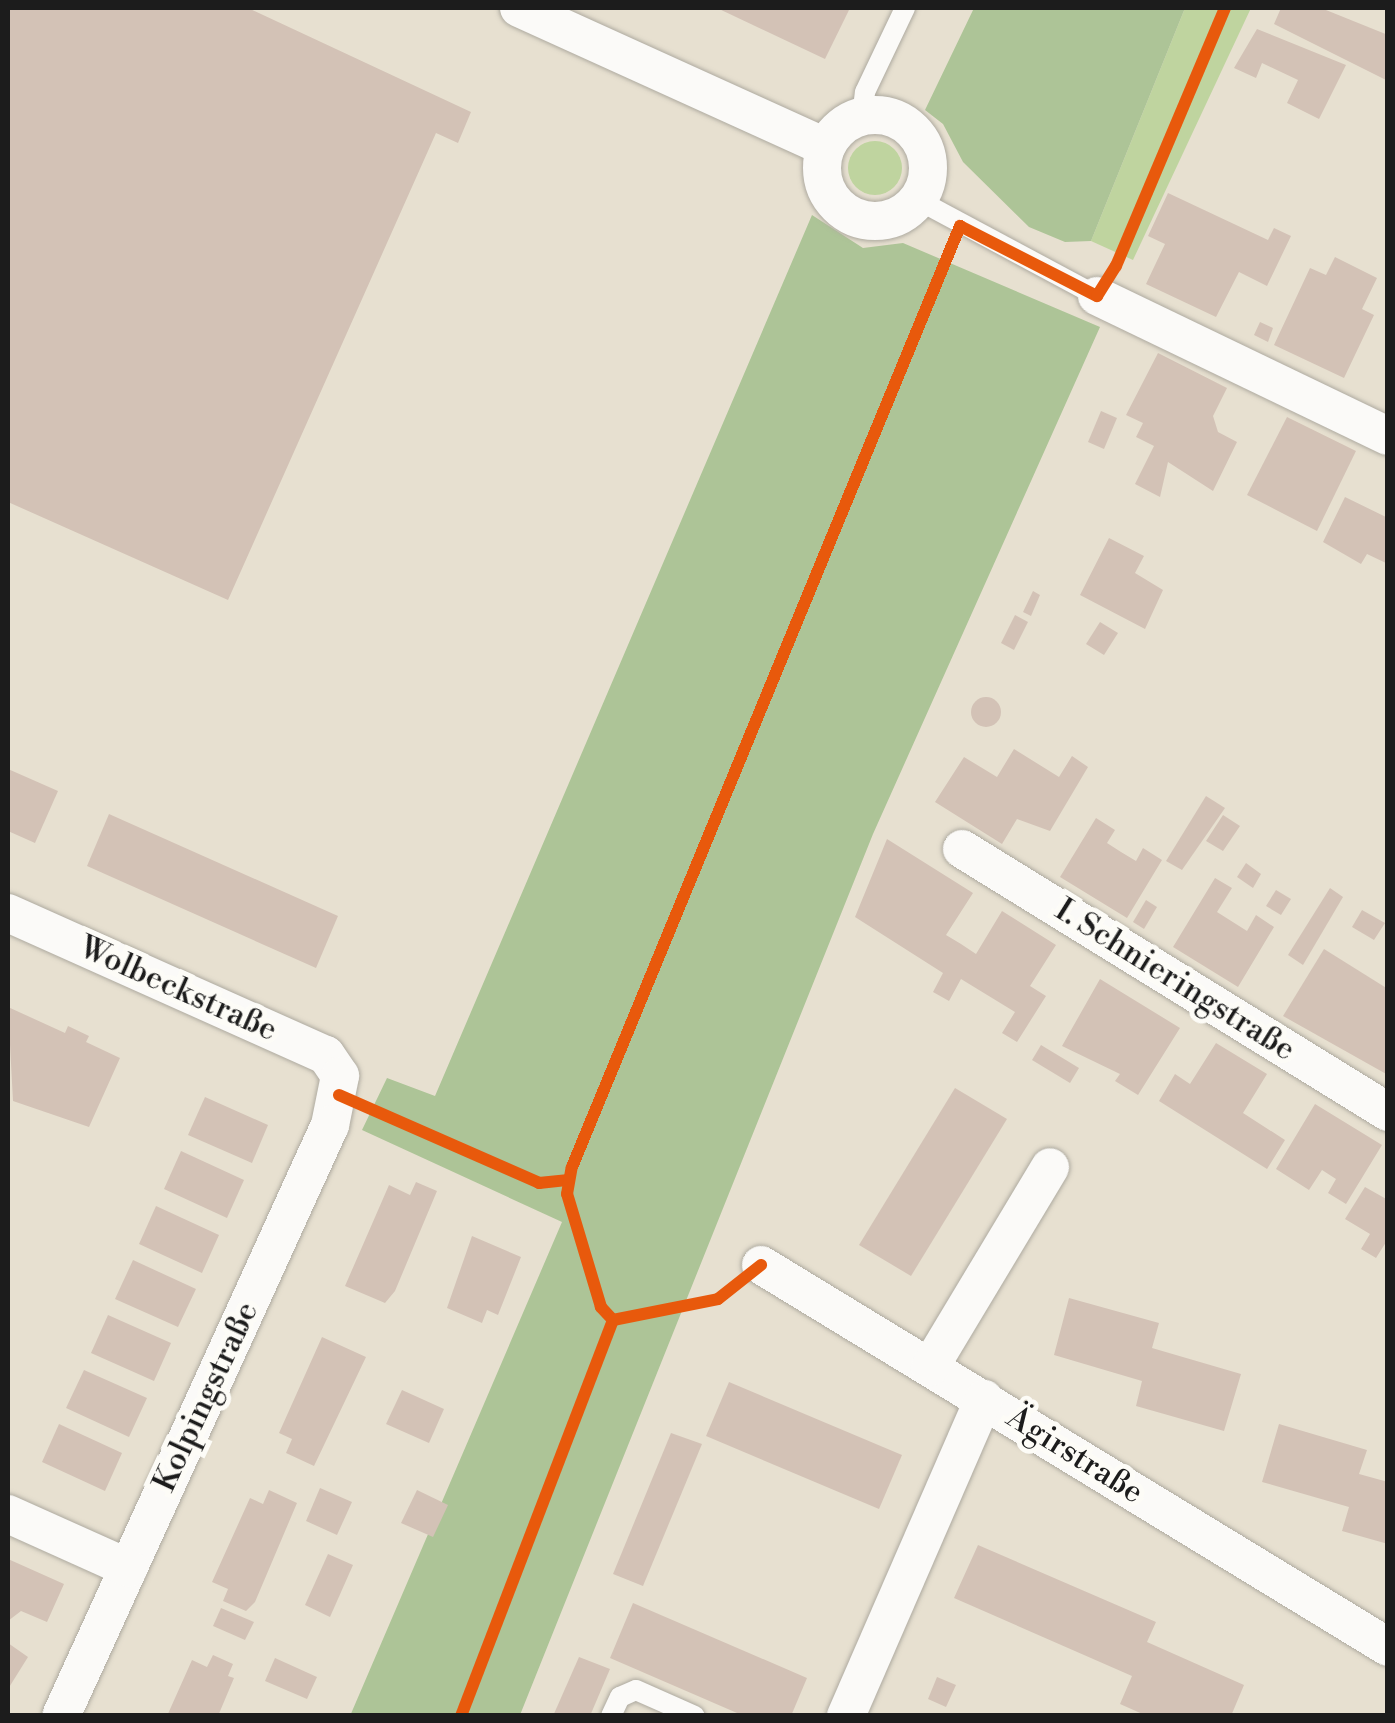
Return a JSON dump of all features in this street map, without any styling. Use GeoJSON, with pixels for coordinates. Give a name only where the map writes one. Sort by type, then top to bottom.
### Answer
{"type":"FeatureCollection","features":[{"type":"Feature","properties":{"kind":"street"},"geometry":{"type":"LineString","coordinates":[[519,8],[826,147]]}},
{"type":"Feature","properties":{"kind":"street"},"geometry":{"type":"LineString","coordinates":[[862,116],[890,116],[920,140],[928,174],[918,200],[893,218],[850,216],[824,184],[826,147],[839,129],[862,116]]}},
{"type":"Feature","properties":{"kind":"street"},"geometry":{"type":"LineString","coordinates":[[1096,296],[1388,436]]}},
{"type":"Feature","properties":{"kind":"street","name":"I. Schnieringstraße"},"geometry":{"type":"LineString","coordinates":[[962,849],[1388,1112]]}},
{"type":"Feature","properties":{"kind":"street","name":"Wolbeckstraße"},"geometry":{"type":"LineString","coordinates":[[8,912],[326,1054],[340,1076]]}},
{"type":"Feature","properties":{"kind":"street","name":"Kolpingstraße"},"geometry":{"type":"LineString","coordinates":[[62,1716],[330,1125],[340,1076]]}},
{"type":"Feature","properties":{"kind":"street"},"geometry":{"type":"LineString","coordinates":[[930,1368],[1050,1168]]}},
{"type":"Feature","properties":{"kind":"street","name":"Ägirstraße"},"geometry":{"type":"LineString","coordinates":[[762,1265],[1388,1647]]}},
{"type":"Feature","properties":{"kind":"street"},"geometry":{"type":"LineString","coordinates":[[846,1716],[984,1399]]}},
{"type":"Feature","properties":{"kind":"street"},"geometry":{"type":"LineString","coordinates":[[8,1514],[128,1568]]}},
{"type":"Feature","properties":{"kind":"lane"},"geometry":{"type":"LineString","coordinates":[[862,116],[864,92],[905,8]]}},
{"type":"Feature","properties":{"kind":"lane"},"geometry":{"type":"LineString","coordinates":[[918,200],[1096,296]]}},
{"type":"Feature","properties":{"kind":"lane"},"geometry":{"type":"LineString","coordinates":[[612,1716],[620,1697],[636,1690],[695,1716]]}},
{"type":"Feature","properties":{"kind":"green space"},"geometry":{"type":"Polygon","coordinates":[[[974,8],[1185,8],[1091,241],[1065,242],[1029,227],[963,162],[943,124],[925,110],[974,8]]]}},
{"type":"Feature","properties":{"kind":"green space"},"geometry":{"type":"Polygon","coordinates":[[[1185,8],[1251,8],[1133,260],[1091,241],[1185,8]]]}},
{"type":"Feature","properties":{"kind":"green space"},"geometry":{"type":"Polygon","coordinates":[[[875,141],[894,149],[902,168],[894,187],[875,195],[856,187],[848,168],[856,149],[875,141]]]}},
{"type":"Feature","properties":{"kind":"green space"},"geometry":{"type":"Polygon","coordinates":[[[812,215],[863,248],[903,243],[1100,327],[873,834],[520,1715],[350,1716],[562,1222],[362,1130],[387,1078],[435,1096],[812,215]]]}},
{"type":"Feature","properties":{"kind":"building"},"geometry":{"type":"Polygon","coordinates":[[[8,8],[248,8],[471,112],[458,143],[436,133],[228,600],[8,502],[8,8]]]}},
{"type":"Feature","properties":{"kind":"building"},"geometry":{"type":"Polygon","coordinates":[[[717,8],[850,8],[825,59],[717,8]]]}},
{"type":"Feature","properties":{"kind":"building"},"geometry":{"type":"Polygon","coordinates":[[[1281,8],[1321,8],[1388,35],[1388,81],[1274,24],[1281,8]]]}},
{"type":"Feature","properties":{"kind":"building"},"geometry":{"type":"Polygon","coordinates":[[[1257,29],[1346,65],[1319,119],[1287,103],[1298,80],[1262,63],[1256,78],[1234,68],[1257,29]]]}},
{"type":"Feature","properties":{"kind":"building"},"geometry":{"type":"Polygon","coordinates":[[[1168,193],[1268,240],[1274,228],[1291,236],[1267,286],[1239,272],[1216,317],[1146,284],[1165,244],[1148,236],[1168,193]]]}},
{"type":"Feature","properties":{"kind":"building"},"geometry":{"type":"Polygon","coordinates":[[[1335,257],[1377,278],[1362,309],[1374,315],[1344,378],[1274,345],[1310,268],[1326,275],[1335,257]]]}},
{"type":"Feature","properties":{"kind":"building"},"geometry":{"type":"Polygon","coordinates":[[[1260,322],[1273,328],[1268,342],[1254,335],[1260,322]]]}},
{"type":"Feature","properties":{"kind":"building"},"geometry":{"type":"Polygon","coordinates":[[[1158,353],[1227,388],[1213,416],[1218,432],[1237,442],[1213,491],[1168,462],[1160,497],[1135,484],[1154,446],[1136,437],[1143,423],[1126,415],[1158,353]]]}},
{"type":"Feature","properties":{"kind":"building"},"geometry":{"type":"Polygon","coordinates":[[[1101,411],[1117,418],[1104,449],[1088,442],[1101,411]]]}},
{"type":"Feature","properties":{"kind":"building"},"geometry":{"type":"Polygon","coordinates":[[[1287,417],[1356,451],[1317,531],[1247,495],[1287,417]]]}},
{"type":"Feature","properties":{"kind":"building"},"geometry":{"type":"Polygon","coordinates":[[[1345,497],[1388,518],[1388,564],[1367,554],[1361,564],[1323,542],[1345,497]]]}},
{"type":"Feature","properties":{"kind":"building"},"geometry":{"type":"Polygon","coordinates":[[[1109,538],[1144,556],[1135,573],[1163,590],[1145,629],[1080,595],[1109,538]]]}},
{"type":"Feature","properties":{"kind":"building"},"geometry":{"type":"Polygon","coordinates":[[[1033,591],[1040,595],[1031,616],[1023,612],[1033,591]]]}},
{"type":"Feature","properties":{"kind":"building"},"geometry":{"type":"Polygon","coordinates":[[[1015,615],[1028,622],[1014,650],[1001,643],[1015,615]]]}},
{"type":"Feature","properties":{"kind":"building"},"geometry":{"type":"Polygon","coordinates":[[[1100,622],[1118,633],[1104,655],[1086,644],[1100,622]]]}},
{"type":"Feature","properties":{"kind":"building"},"geometry":{"type":"Polygon","coordinates":[[[986,697],[997,701],[1001,712],[997,723],[986,727],[975,723],[971,712],[975,701],[986,697]]]}},
{"type":"Feature","properties":{"kind":"building"},"geometry":{"type":"Polygon","coordinates":[[[1014,749],[1059,777],[1072,756],[1088,767],[1050,831],[1017,819],[1002,844],[935,802],[964,757],[997,777],[1014,749]]]}},
{"type":"Feature","properties":{"kind":"building"},"geometry":{"type":"Polygon","coordinates":[[[8,769],[58,791],[35,843],[8,831],[8,769]]]}},
{"type":"Feature","properties":{"kind":"building"},"geometry":{"type":"Polygon","coordinates":[[[1206,796],[1225,808],[1182,870],[1166,861],[1206,796]]]}},
{"type":"Feature","properties":{"kind":"building"},"geometry":{"type":"Polygon","coordinates":[[[109,814],[338,916],[316,968],[87,866],[109,814]]]}},
{"type":"Feature","properties":{"kind":"building"},"geometry":{"type":"Polygon","coordinates":[[[1223,815],[1240,826],[1223,851],[1206,841],[1223,815]]]}},
{"type":"Feature","properties":{"kind":"building"},"geometry":{"type":"Polygon","coordinates":[[[1096,818],[1115,830],[1107,843],[1121,852],[1136,861],[1143,848],[1162,860],[1127,918],[1060,877],[1096,818]]]}},
{"type":"Feature","properties":{"kind":"building"},"geometry":{"type":"Polygon","coordinates":[[[887,839],[973,893],[946,935],[976,954],[1002,911],[1056,945],[1030,986],[1046,996],[1017,1042],[1002,1033],[1015,1012],[961,979],[949,1001],[933,992],[943,973],[855,917],[887,839]]]}},
{"type":"Feature","properties":{"kind":"building"},"geometry":{"type":"Polygon","coordinates":[[[1246,863],[1261,874],[1253,888],[1237,877],[1246,863]]]}},
{"type":"Feature","properties":{"kind":"building"},"geometry":{"type":"Polygon","coordinates":[[[1215,878],[1232,888],[1217,912],[1247,931],[1256,915],[1274,927],[1238,987],[1173,947],[1215,878]]]}},
{"type":"Feature","properties":{"kind":"building"},"geometry":{"type":"Polygon","coordinates":[[[1330,888],[1343,897],[1303,965],[1288,955],[1330,888]]]}},
{"type":"Feature","properties":{"kind":"building"},"geometry":{"type":"Polygon","coordinates":[[[1276,890],[1291,899],[1281,915],[1266,906],[1276,890]]]}},
{"type":"Feature","properties":{"kind":"building"},"geometry":{"type":"Polygon","coordinates":[[[1146,900],[1157,907],[1144,929],[1133,922],[1146,900]]]}},
{"type":"Feature","properties":{"kind":"building"},"geometry":{"type":"Polygon","coordinates":[[[1362,910],[1385,923],[1374,940],[1352,927],[1362,910]]]}},
{"type":"Feature","properties":{"kind":"building"},"geometry":{"type":"Polygon","coordinates":[[[1324,949],[1388,989],[1388,1075],[1283,1016],[1324,949]]]}},
{"type":"Feature","properties":{"kind":"building"},"geometry":{"type":"Polygon","coordinates":[[[1100,979],[1180,1028],[1138,1095],[1115,1081],[1120,1074],[1062,1046],[1100,979]]]}},
{"type":"Feature","properties":{"kind":"building"},"geometry":{"type":"Polygon","coordinates":[[[8,1007],[65,1033],[68,1026],[89,1036],[86,1042],[120,1058],[89,1127],[13,1101],[8,1007]]]}},
{"type":"Feature","properties":{"kind":"building"},"geometry":{"type":"Polygon","coordinates":[[[1216,1043],[1267,1074],[1243,1113],[1285,1140],[1267,1169],[1159,1101],[1175,1074],[1190,1084],[1216,1043]]]}},
{"type":"Feature","properties":{"kind":"building"},"geometry":{"type":"Polygon","coordinates":[[[1041,1045],[1079,1068],[1070,1083],[1032,1060],[1041,1045]]]}},
{"type":"Feature","properties":{"kind":"building"},"geometry":{"type":"Polygon","coordinates":[[[955,1088],[1007,1119],[911,1276],[859,1245],[955,1088]]]}},
{"type":"Feature","properties":{"kind":"building"},"geometry":{"type":"Polygon","coordinates":[[[205,1097],[268,1125],[252,1163],[188,1135],[205,1097]]]}},
{"type":"Feature","properties":{"kind":"building"},"geometry":{"type":"Polygon","coordinates":[[[1315,1104],[1382,1145],[1346,1204],[1328,1193],[1336,1179],[1322,1170],[1309,1190],[1276,1169],[1315,1104]]]}},
{"type":"Feature","properties":{"kind":"building"},"geometry":{"type":"Polygon","coordinates":[[[181,1151],[244,1180],[227,1218],[164,1189],[181,1151]]]}},
{"type":"Feature","properties":{"kind":"building"},"geometry":{"type":"Polygon","coordinates":[[[416,1182],[437,1191],[395,1291],[385,1303],[345,1286],[389,1185],[410,1195],[416,1182]]]}},
{"type":"Feature","properties":{"kind":"building"},"geometry":{"type":"Polygon","coordinates":[[[1365,1187],[1388,1200],[1388,1239],[1376,1258],[1361,1249],[1370,1234],[1345,1219],[1365,1187]]]}},
{"type":"Feature","properties":{"kind":"building"},"geometry":{"type":"Polygon","coordinates":[[[156,1206],[219,1235],[202,1273],[139,1244],[156,1206]]]}},
{"type":"Feature","properties":{"kind":"building"},"geometry":{"type":"Polygon","coordinates":[[[472,1236],[521,1257],[498,1315],[487,1310],[482,1323],[447,1308],[472,1236]]]}},
{"type":"Feature","properties":{"kind":"building"},"geometry":{"type":"Polygon","coordinates":[[[133,1260],[196,1289],[178,1327],[115,1299],[133,1260]]]}},
{"type":"Feature","properties":{"kind":"building"},"geometry":{"type":"Polygon","coordinates":[[[1069,1298],[1159,1323],[1152,1348],[1241,1374],[1224,1431],[1136,1406],[1142,1381],[1054,1355],[1069,1298]]]}},
{"type":"Feature","properties":{"kind":"building"},"geometry":{"type":"Polygon","coordinates":[[[108,1315],[171,1343],[154,1381],[91,1353],[108,1315]]]}},
{"type":"Feature","properties":{"kind":"building"},"geometry":{"type":"Polygon","coordinates":[[[322,1337],[366,1357],[314,1466],[286,1453],[292,1439],[279,1433],[322,1337]]]}},
{"type":"Feature","properties":{"kind":"building"},"geometry":{"type":"Polygon","coordinates":[[[84,1370],[147,1398],[129,1437],[66,1408],[84,1370]]]}},
{"type":"Feature","properties":{"kind":"building"},"geometry":{"type":"Polygon","coordinates":[[[729,1382],[902,1455],[879,1509],[706,1436],[729,1382]]]}},
{"type":"Feature","properties":{"kind":"building"},"geometry":{"type":"Polygon","coordinates":[[[402,1390],[444,1409],[429,1443],[386,1424],[402,1390]]]}},
{"type":"Feature","properties":{"kind":"building"},"geometry":{"type":"Polygon","coordinates":[[[59,1424],[122,1453],[105,1491],[42,1462],[59,1424]]]}},
{"type":"Feature","properties":{"kind":"building"},"geometry":{"type":"Polygon","coordinates":[[[1279,1424],[1367,1450],[1359,1474],[1388,1482],[1388,1544],[1342,1531],[1349,1507],[1262,1482],[1279,1424]]]}},
{"type":"Feature","properties":{"kind":"building"},"geometry":{"type":"Polygon","coordinates":[[[671,1433],[702,1444],[643,1586],[613,1574],[671,1433]]]}},
{"type":"Feature","properties":{"kind":"building"},"geometry":{"type":"Polygon","coordinates":[[[320,1488],[352,1502],[337,1535],[306,1521],[320,1488]]]}},
{"type":"Feature","properties":{"kind":"building"},"geometry":{"type":"Polygon","coordinates":[[[269,1490],[297,1503],[255,1602],[246,1611],[223,1601],[228,1589],[212,1582],[250,1498],[263,1504],[269,1490]]]}},
{"type":"Feature","properties":{"kind":"building"},"geometry":{"type":"Polygon","coordinates":[[[417,1490],[448,1505],[433,1537],[401,1523],[417,1490]]]}},
{"type":"Feature","properties":{"kind":"building"},"geometry":{"type":"Polygon","coordinates":[[[978,1545],[1156,1622],[1147,1642],[1244,1685],[1231,1716],[1147,1716],[1120,1704],[1132,1676],[954,1598],[978,1545]]]}},
{"type":"Feature","properties":{"kind":"building"},"geometry":{"type":"Polygon","coordinates":[[[328,1554],[353,1565],[330,1617],[305,1605],[328,1554]]]}},
{"type":"Feature","properties":{"kind":"building"},"geometry":{"type":"Polygon","coordinates":[[[8,1559],[64,1584],[47,1622],[21,1611],[8,1621],[8,1559]]]}},
{"type":"Feature","properties":{"kind":"building"},"geometry":{"type":"Polygon","coordinates":[[[633,1603],[807,1678],[791,1716],[744,1716],[610,1658],[633,1603]]]}},
{"type":"Feature","properties":{"kind":"building"},"geometry":{"type":"Polygon","coordinates":[[[221,1608],[254,1622],[245,1640],[213,1626],[221,1608]]]}},
{"type":"Feature","properties":{"kind":"building"},"geometry":{"type":"Polygon","coordinates":[[[8,1643],[28,1657],[8,1689],[8,1643]]]}},
{"type":"Feature","properties":{"kind":"building"},"geometry":{"type":"Polygon","coordinates":[[[213,1655],[233,1664],[228,1676],[234,1678],[218,1716],[167,1716],[192,1660],[207,1667],[213,1655]]]}},
{"type":"Feature","properties":{"kind":"building"},"geometry":{"type":"Polygon","coordinates":[[[579,1657],[610,1669],[590,1716],[553,1716],[579,1657]]]}},
{"type":"Feature","properties":{"kind":"building"},"geometry":{"type":"Polygon","coordinates":[[[275,1658],[317,1677],[307,1699],[265,1681],[275,1658]]]}},
{"type":"Feature","properties":{"kind":"building"},"geometry":{"type":"Polygon","coordinates":[[[937,1677],[956,1685],[946,1707],[928,1699],[937,1677]]]}},
{"type":"Feature","properties":{"kind":"cycle path"},"geometry":{"type":"LineString","coordinates":[[613,1320],[601,1307],[567,1194],[572,1167],[960,226],[1097,296],[1116,266],[1225,8]]}},
{"type":"Feature","properties":{"kind":"cycle path"},"geometry":{"type":"LineString","coordinates":[[339,1095],[539,1183],[569,1180]]}},
{"type":"Feature","properties":{"kind":"cycle path"},"geometry":{"type":"LineString","coordinates":[[613,1320],[718,1299],[761,1265]]}},
{"type":"Feature","properties":{"kind":"cycle path"},"geometry":{"type":"LineString","coordinates":[[461,1716],[613,1320]]}}]}
